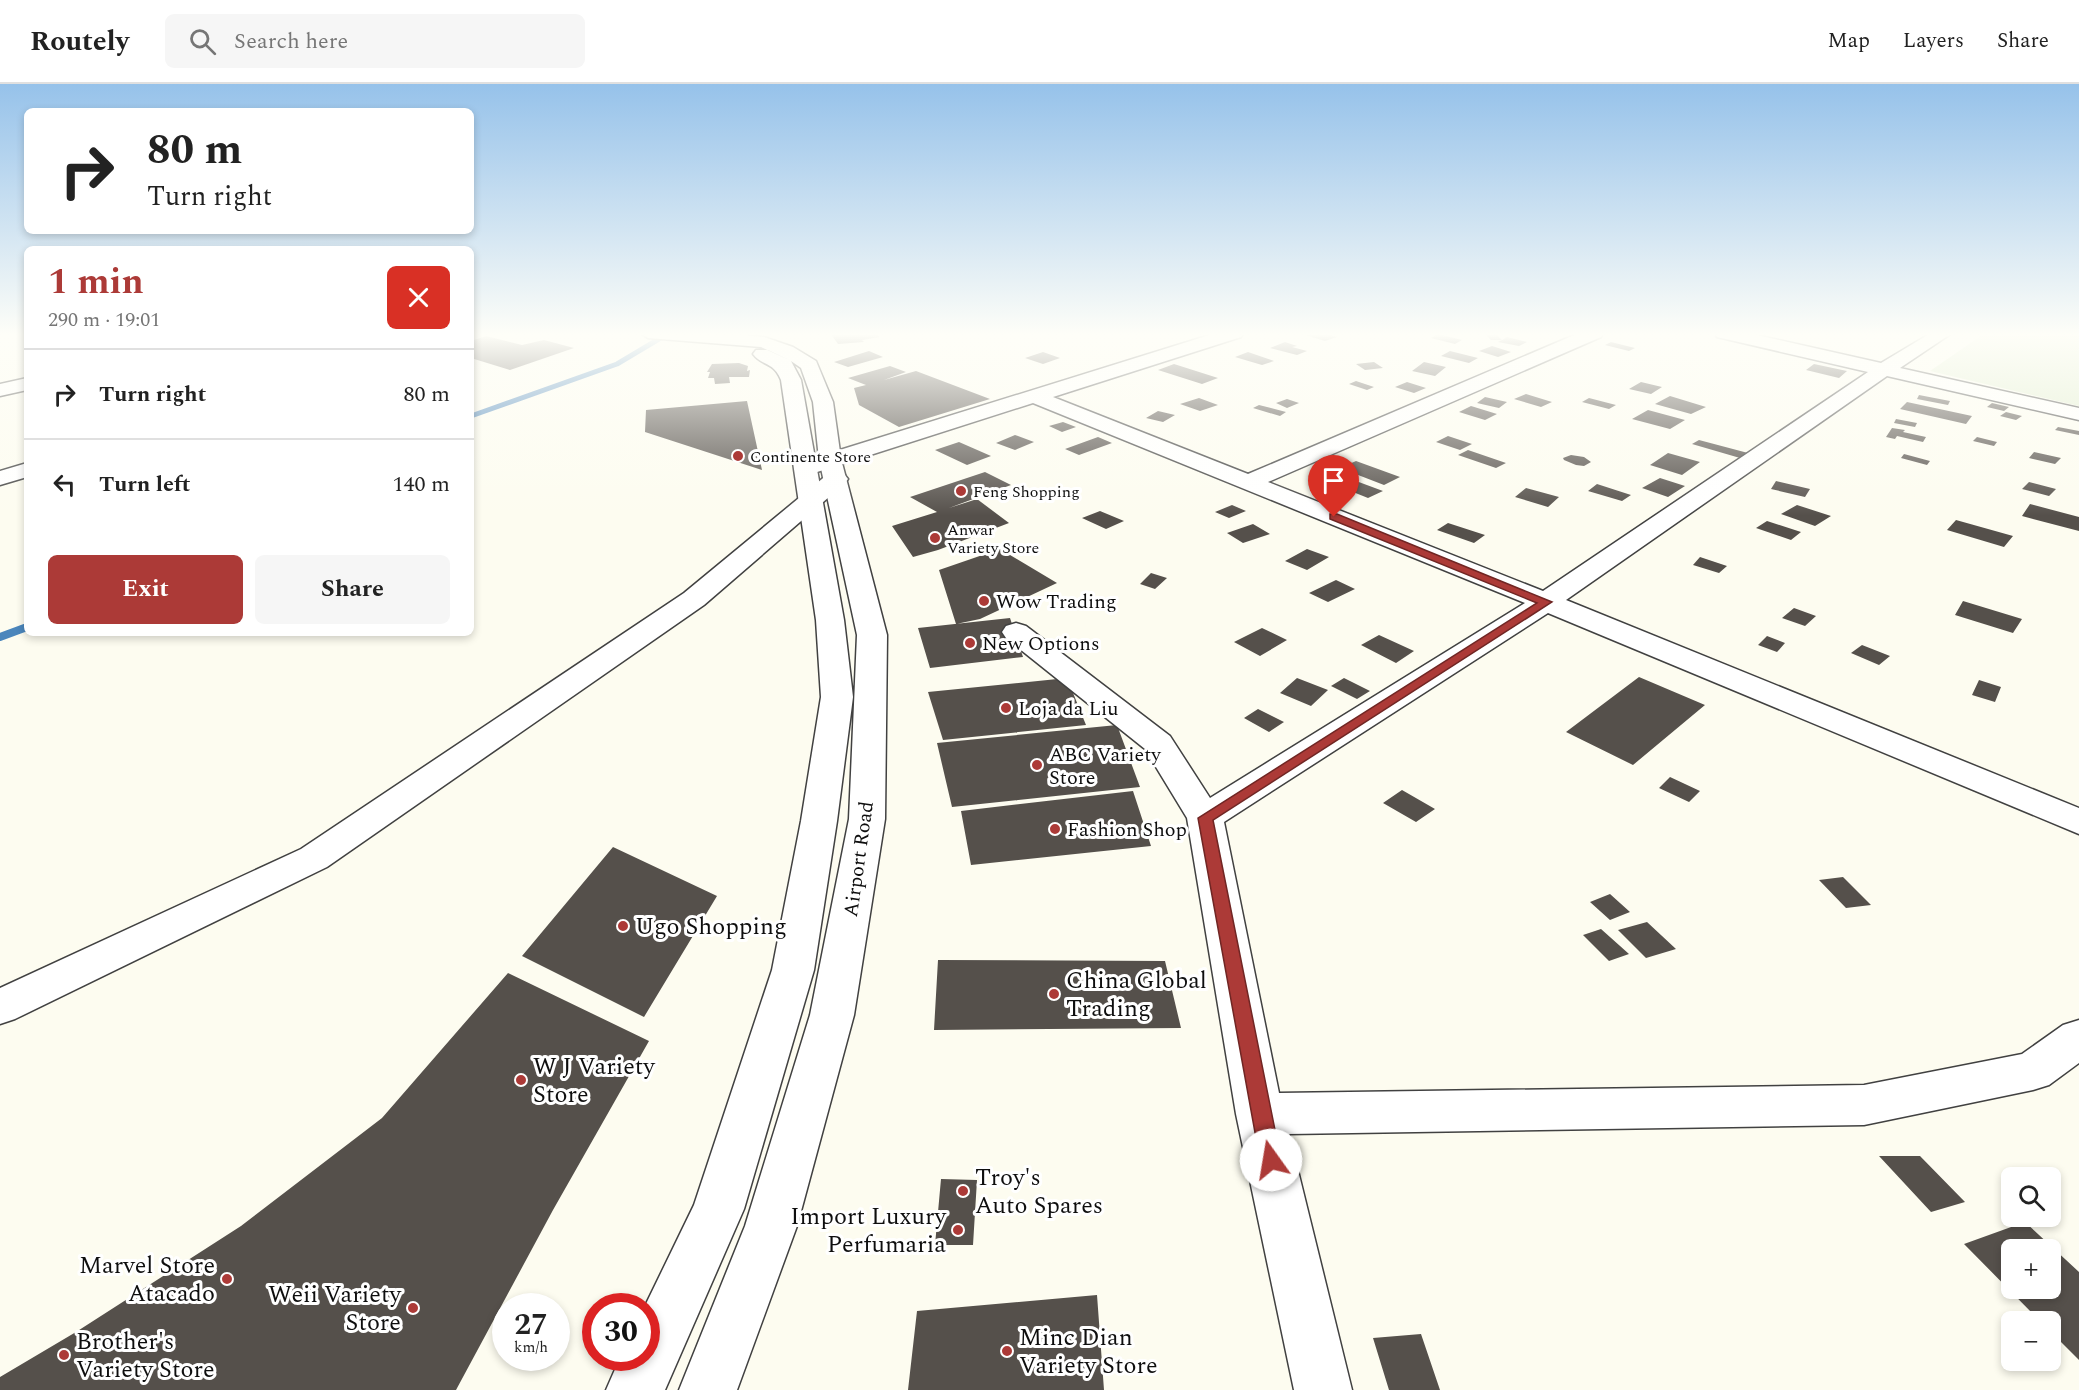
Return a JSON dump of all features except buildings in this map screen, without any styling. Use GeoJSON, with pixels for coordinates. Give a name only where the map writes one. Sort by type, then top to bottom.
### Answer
{"type":"FeatureCollection","features":[{"type":"Feature","properties":{"kind":"street","name":"Airport Road"},"geometry":{"type":"LineString","coordinates":[[708,1390],[771,1226],[832,1015],[867,819],[872,635],[795,394]]}},
{"type":"Feature","properties":{"kind":"street"},"geometry":{"type":"LineString","coordinates":[[0,1006],[314,858],[694,599],[821,477],[1040,394]]}},
{"type":"Feature","properties":{"kind":"street"},"geometry":{"type":"LineString","coordinates":[[1249,482],[1453,394]]}},
{"type":"Feature","properties":{"kind":"street"},"geometry":{"type":"LineString","coordinates":[[1205,818],[1546,602],[1848,394]]}},
{"type":"Feature","properties":{"kind":"street"},"geometry":{"type":"LineString","coordinates":[[1990,394],[2079,414]]}},
{"type":"Feature","properties":{"kind":"street"},"geometry":{"type":"LineString","coordinates":[[1034,396],[1546,602],[2079,822]]}},
{"type":"Feature","properties":{"kind":"street"},"geometry":{"type":"LineString","coordinates":[[0,478],[24,471]]}},
{"type":"Feature","properties":{"kind":"street","name":"Airport Road"},"geometry":{"type":"LineString","coordinates":[[635,1390],[718,1209],[793,970],[819,821],[837,697],[821,477]]}},
{"type":"Feature","properties":{"kind":"street"},"geometry":{"type":"LineString","coordinates":[[1016,632],[1158,743],[1205,818],[1260,1114],[1323,1390]]}},
{"type":"Feature","properties":{"kind":"street"},"geometry":{"type":"LineString","coordinates":[[787,988],[837,987]]}},
{"type":"Feature","properties":{"kind":"street"},"geometry":{"type":"LineString","coordinates":[[1260,1114],[1864,1106],[2033,1071],[2079,1038]]}},
{"type":"Feature","properties":{"kind":"green space"},"geometry":{"type":"Polygon","coordinates":[[[2028,394],[2079,394],[2079,406],[2028,394]]]}},
{"type":"Feature","properties":{"kind":"waterway"},"geometry":{"type":"LineString","coordinates":[[474,415],[533,394]]}},
{"type":"Feature","properties":{"kind":"waterway"},"geometry":{"type":"LineString","coordinates":[[0,637],[24,628]]}},
{"type":"Feature","properties":{"kind":"place","name":"Continente Store"},"geometry":{"type":"Point","coordinates":[738,456]}},
{"type":"Feature","properties":{"kind":"place","name":"Feng Shopping"},"geometry":{"type":"Point","coordinates":[961,491]}},
{"type":"Feature","properties":{"kind":"place","name":"Anwar Variety Store"},"geometry":{"type":"Point","coordinates":[935,538]}},
{"type":"Feature","properties":{"kind":"place","name":"Wow Trading"},"geometry":{"type":"Point","coordinates":[984,601]}},
{"type":"Feature","properties":{"kind":"place","name":"New Options"},"geometry":{"type":"Point","coordinates":[970,643]}},
{"type":"Feature","properties":{"kind":"place","name":"Loja da Liu"},"geometry":{"type":"Point","coordinates":[1006,708]}},
{"type":"Feature","properties":{"kind":"place","name":"ABC Variety Store"},"geometry":{"type":"Point","coordinates":[1037,765]}},
{"type":"Feature","properties":{"kind":"place","name":"Fashion Shop"},"geometry":{"type":"Point","coordinates":[1055,829]}},
{"type":"Feature","properties":{"kind":"place","name":"Ugo Shopping"},"geometry":{"type":"Point","coordinates":[623,926]}},
{"type":"Feature","properties":{"kind":"place","name":"China Global Trading"},"geometry":{"type":"Point","coordinates":[1054,994]}},
{"type":"Feature","properties":{"kind":"place","name":"W J Variety Store"},"geometry":{"type":"Point","coordinates":[521,1080]}},
{"type":"Feature","properties":{"kind":"place","name":"Troy's Auto Spares"},"geometry":{"type":"Point","coordinates":[963,1191]}},
{"type":"Feature","properties":{"kind":"place","name":"Import Luxury Perfumaria"},"geometry":{"type":"Point","coordinates":[958,1230]}},
{"type":"Feature","properties":{"kind":"place","name":"Marvel Store Atacado"},"geometry":{"type":"Point","coordinates":[227,1279]}},
{"type":"Feature","properties":{"kind":"place","name":"Weii Variety Store"},"geometry":{"type":"Point","coordinates":[413,1308]}},
{"type":"Feature","properties":{"kind":"place","name":"Minc Dian Variety Store"},"geometry":{"type":"Point","coordinates":[1007,1351]}},
{"type":"Feature","properties":{"kind":"place","name":"Brother's Variety Store"},"geometry":{"type":"Point","coordinates":[64,1355]}},
{"type":"Feature","properties":{"kind":"route"},"geometry":{"type":"LineString","coordinates":[[1271,1160],[1260,1114],[1205,818],[1546,602],[1334,517]]}}]}
